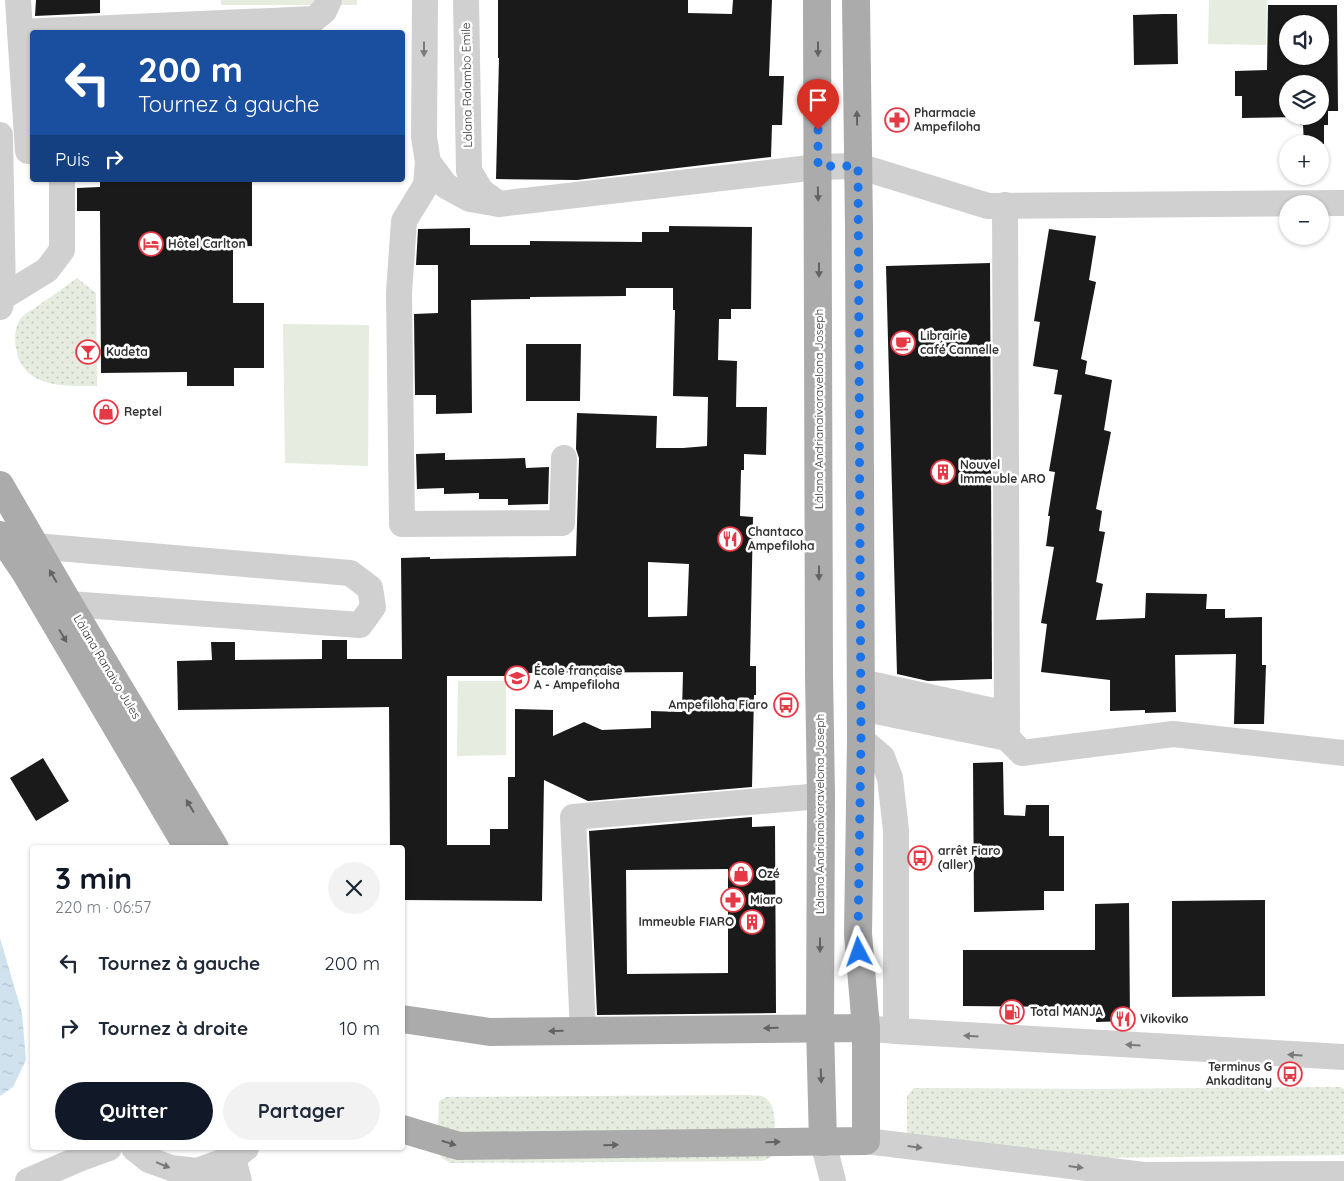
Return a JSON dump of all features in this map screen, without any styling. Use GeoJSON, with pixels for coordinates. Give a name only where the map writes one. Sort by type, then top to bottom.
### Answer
{"type":"FeatureCollection","features":[{"type":"Feature","properties":{"kind":"main road","name":"Làlana Andrianaivoravelona Joseph"},"geometry":{"type":"LineString","coordinates":[[817,0],[821,796],[820,1027],[823,1142]]}},
{"type":"Feature","properties":{"kind":"main road"},"geometry":{"type":"LineString","coordinates":[[405,1130],[459,1146],[866,1142],[866,1028],[858,934],[861,695],[856,0]]}},
{"type":"Feature","properties":{"kind":"main road","name":"Làlana Ranaivo Jules"},"geometry":{"type":"LineString","coordinates":[[0,484],[69,604],[213,845]]}},
{"type":"Feature","properties":{"kind":"main road","name":"Làlana Ranaivo Jules"},"geometry":{"type":"LineString","coordinates":[[0,535],[25,572],[186,845]]}},
{"type":"Feature","properties":{"kind":"main road"},"geometry":{"type":"LineString","coordinates":[[405,1019],[490,1032],[866,1028]]}},
{"type":"Feature","properties":{"kind":"street"},"geometry":{"type":"LineString","coordinates":[[18,0],[30,152]]}},
{"type":"Feature","properties":{"kind":"street"},"geometry":{"type":"LineString","coordinates":[[43,30],[275,10],[314,19],[324,11],[329,0]]}},
{"type":"Feature","properties":{"kind":"street"},"geometry":{"type":"LineString","coordinates":[[425,0],[424,137],[428,162],[426,185],[404,221],[399,293],[402,524],[562,523],[564,458]]}},
{"type":"Feature","properties":{"kind":"street","name":"Làlana Ralambo Emile"},"geometry":{"type":"LineString","coordinates":[[466,0],[468,171],[481,191],[499,204]]}},
{"type":"Feature","properties":{"kind":"street"},"geometry":{"type":"LineString","coordinates":[[20,32],[30,31]]}},
{"type":"Feature","properties":{"kind":"street"},"geometry":{"type":"LineString","coordinates":[[0,135],[30,152]]}},
{"type":"Feature","properties":{"kind":"street"},"geometry":{"type":"LineString","coordinates":[[0,135],[2,302]]}},
{"type":"Feature","properties":{"kind":"street"},"geometry":{"type":"LineString","coordinates":[[428,162],[446,186],[470,199],[499,204],[818,166],[858,166],[988,206],[1343,200]]}},
{"type":"Feature","properties":{"kind":"street"},"geometry":{"type":"LineString","coordinates":[[2,302],[47,270],[62,250],[62,182]]}},
{"type":"Feature","properties":{"kind":"street"},"geometry":{"type":"LineString","coordinates":[[1005,205],[1007,726],[1022,753],[1173,734],[1344,753]]}},
{"type":"Feature","properties":{"kind":"street"},"geometry":{"type":"LineString","coordinates":[[35,546],[350,573],[370,588],[373,607],[360,625],[69,604]]}},
{"type":"Feature","properties":{"kind":"street"},"geometry":{"type":"LineString","coordinates":[[861,695],[1007,726]]}},
{"type":"Feature","properties":{"kind":"street"},"geometry":{"type":"LineString","coordinates":[[861,739],[882,757],[890,778],[896,830],[896,1031]]}},
{"type":"Feature","properties":{"kind":"street"},"geometry":{"type":"LineString","coordinates":[[583,1031],[573,817],[821,796]]}},
{"type":"Feature","properties":{"kind":"street"},"geometry":{"type":"LineString","coordinates":[[866,1028],[1344,1057]]}},
{"type":"Feature","properties":{"kind":"street"},"geometry":{"type":"LineString","coordinates":[[823,1142],[833,1181]]}},
{"type":"Feature","properties":{"kind":"street"},"geometry":{"type":"LineString","coordinates":[[866,1142],[1144,1175],[1344,1174]]}},
{"type":"Feature","properties":{"kind":"street"},"geometry":{"type":"LineString","coordinates":[[28,1181],[103,1150]]}},
{"type":"Feature","properties":{"kind":"street"},"geometry":{"type":"LineString","coordinates":[[136,1150],[149,1160],[205,1176],[240,1162]]}},
{"type":"Feature","properties":{"kind":"shaded area"},"geometry":{"type":"Polygon","coordinates":[[[221,0],[357,0],[357,5],[221,5],[221,0]]]}},
{"type":"Feature","properties":{"kind":"shaded area"},"geometry":{"type":"Polygon","coordinates":[[[1209,0],[1267,0],[1266,45],[1208,44],[1209,0]]]}},
{"type":"Feature","properties":{"kind":"shaded area"},"geometry":{"type":"Polygon","coordinates":[[[77,278],[96,293],[97,386],[59,385],[36,378],[27,371],[20,361],[16,348],[15,332],[21,318],[77,278]]]}},
{"type":"Feature","properties":{"kind":"shaded area"},"geometry":{"type":"Polygon","coordinates":[[[283,324],[369,325],[368,466],[285,463],[283,324]]]}},
{"type":"Feature","properties":{"kind":"shaded area"},"geometry":{"type":"Polygon","coordinates":[[[458,681],[506,681],[506,755],[457,756],[458,681]]]}},
{"type":"Feature","properties":{"kind":"shaded area"},"geometry":{"type":"Polygon","coordinates":[[[1341,1087],[1344,1089],[1344,1155],[1093,1158],[907,1150],[907,1096],[914,1088],[1341,1087]]]}},
{"type":"Feature","properties":{"kind":"shaded area"},"geometry":{"type":"Polygon","coordinates":[[[749,1095],[767,1099],[771,1104],[775,1119],[774,1151],[771,1157],[763,1161],[450,1163],[442,1158],[437,1151],[439,1101],[446,1097],[749,1095]]]}},
{"type":"Feature","properties":{"kind":"water"},"geometry":{"type":"Polygon","coordinates":[[[0,938],[22,1013],[26,1060],[13,1087],[0,1096],[0,938]]]}},
{"type":"Feature","properties":{"kind":"building"},"geometry":{"type":"Polygon","coordinates":[[[36,0],[100,0],[100,13],[35,16],[36,0]]]}},
{"type":"Feature","properties":{"kind":"building"},"geometry":{"type":"Polygon","coordinates":[[[498,0],[688,0],[688,13],[732,14],[733,0],[772,0],[769,76],[784,76],[782,125],[772,125],[771,157],[577,180],[496,179],[499,58],[498,0]]]}},
{"type":"Feature","properties":{"kind":"building"},"geometry":{"type":"Polygon","coordinates":[[[1268,5],[1337,5],[1338,111],[1329,111],[1329,75],[1279,75],[1279,117],[1242,118],[1242,96],[1235,96],[1235,71],[1267,70],[1268,5]]]}},
{"type":"Feature","properties":{"kind":"building"},"geometry":{"type":"Polygon","coordinates":[[[1177,14],[1178,64],[1134,65],[1133,15],[1177,14]]]}},
{"type":"Feature","properties":{"kind":"building"},"geometry":{"type":"Polygon","coordinates":[[[1303,125],[1324,125],[1324,135],[1304,135],[1303,125]]]}},
{"type":"Feature","properties":{"kind":"building"},"geometry":{"type":"Polygon","coordinates":[[[100,182],[252,182],[252,246],[233,247],[233,303],[264,303],[264,368],[234,368],[234,386],[187,386],[187,372],[101,373],[100,211],[77,211],[77,188],[100,187],[100,182]]]}},
{"type":"Feature","properties":{"kind":"building"},"geometry":{"type":"Polygon","coordinates":[[[669,226],[752,227],[751,309],[731,309],[731,319],[719,319],[718,360],[737,361],[736,407],[767,407],[766,455],[744,454],[744,470],[741,470],[740,516],[753,517],[750,666],[756,666],[756,695],[754,695],[752,787],[588,801],[544,780],[542,901],[405,900],[405,845],[390,845],[389,707],[178,710],[177,661],[212,660],[211,642],[235,642],[235,660],[322,659],[322,640],[347,640],[347,659],[402,659],[401,558],[576,556],[579,458],[576,449],[577,413],[657,416],[656,448],[707,446],[708,397],[673,396],[675,310],[673,310],[673,288],[626,288],[626,296],[471,300],[472,413],[436,414],[436,395],[415,395],[414,314],[438,313],[438,265],[416,265],[418,229],[470,228],[470,245],[530,245],[530,241],[642,242],[642,232],[669,232],[669,226]],[[648,562],[648,617],[687,616],[689,564],[648,562]],[[683,672],[520,673],[520,676],[447,676],[447,845],[490,845],[490,829],[508,829],[508,777],[515,777],[515,709],[553,710],[553,736],[584,722],[602,730],[651,728],[651,711],[682,712],[683,672]]]}},
{"type":"Feature","properties":{"kind":"building"},"geometry":{"type":"Polygon","coordinates":[[[1049,229],[1096,236],[1089,280],[1096,282],[1081,359],[1087,361],[1085,374],[1112,380],[1104,430],[1111,432],[1096,509],[1102,511],[1099,531],[1105,532],[1096,582],[1103,584],[1096,620],[1145,618],[1146,593],[1207,594],[1206,609],[1225,609],[1225,618],[1262,617],[1262,665],[1266,665],[1264,724],[1234,724],[1236,654],[1175,655],[1176,712],[1145,713],[1145,710],[1110,711],[1110,680],[1041,672],[1047,624],[1041,623],[1054,547],[1046,546],[1050,516],[1048,516],[1055,472],[1049,471],[1062,395],[1054,394],[1058,370],[1033,366],[1040,322],[1034,321],[1049,229]]]}},
{"type":"Feature","properties":{"kind":"building","name":"Nouvel Immeuble ARO"},"geometry":{"type":"Polygon","coordinates":[[[990,263],[992,679],[928,681],[897,674],[886,266],[990,263]]]}},
{"type":"Feature","properties":{"kind":"building"},"geometry":{"type":"Polygon","coordinates":[[[526,344],[581,344],[580,401],[526,401],[526,344]]]}},
{"type":"Feature","properties":{"kind":"building"},"geometry":{"type":"Polygon","coordinates":[[[445,453],[445,460],[525,458],[526,468],[549,467],[548,504],[508,505],[508,499],[479,499],[479,493],[444,494],[444,488],[417,489],[416,454],[445,453]]]}},
{"type":"Feature","properties":{"kind":"building"},"geometry":{"type":"Polygon","coordinates":[[[43,758],[69,801],[36,821],[10,778],[43,758]]]}},
{"type":"Feature","properties":{"kind":"building"},"geometry":{"type":"Polygon","coordinates":[[[1003,762],[1004,815],[1025,816],[1026,805],[1049,805],[1049,836],[1064,836],[1064,891],[1044,891],[1044,910],[974,912],[973,763],[1003,762]]]}},
{"type":"Feature","properties":{"kind":"building","name":"Immeuble FIARO"},"geometry":{"type":"Polygon","coordinates":[[[752,817],[752,827],[775,826],[776,1013],[597,1015],[589,831],[752,817]],[[728,869],[626,870],[627,974],[728,973],[728,869]]]}},
{"type":"Feature","properties":{"kind":"building"},"geometry":{"type":"Polygon","coordinates":[[[1265,900],[1265,996],[1172,997],[1172,901],[1265,900]]]}},
{"type":"Feature","properties":{"kind":"building"},"geometry":{"type":"Polygon","coordinates":[[[1129,903],[1130,1021],[1096,1022],[1096,1007],[963,1006],[963,950],[1095,950],[1095,904],[1129,903]]]}},
{"type":"Feature","properties":{"kind":"place","name":"Pharmacie Ampefiloha"},"geometry":{"type":"Point","coordinates":[897,120]}},
{"type":"Feature","properties":{"kind":"place","name":"Hôtel Carlton"},"geometry":{"type":"Point","coordinates":[151,244]}},
{"type":"Feature","properties":{"kind":"place","name":"Librairie café Cannelle"},"geometry":{"type":"Point","coordinates":[903,343]}},
{"type":"Feature","properties":{"kind":"place","name":"Kudeta"},"geometry":{"type":"Point","coordinates":[88,352]}},
{"type":"Feature","properties":{"kind":"place","name":"Reptel"},"geometry":{"type":"Point","coordinates":[106,412]}},
{"type":"Feature","properties":{"kind":"place","name":"Nouvel Immeuble ARO"},"geometry":{"type":"Point","coordinates":[943,472]}},
{"type":"Feature","properties":{"kind":"place","name":"Chantaco Ampefiloha"},"geometry":{"type":"Point","coordinates":[730,539]}},
{"type":"Feature","properties":{"kind":"place","name":"École française A - Ampefiloha"},"geometry":{"type":"Point","coordinates":[517,678]}},
{"type":"Feature","properties":{"kind":"place","name":"Ampefiloha Fiaro"},"geometry":{"type":"Point","coordinates":[786,705]}},
{"type":"Feature","properties":{"kind":"place","name":"arrêt Fiaro (aller)"},"geometry":{"type":"Point","coordinates":[920,858]}},
{"type":"Feature","properties":{"kind":"place","name":"Ozé"},"geometry":{"type":"Point","coordinates":[741,874]}},
{"type":"Feature","properties":{"kind":"place","name":"Miaro"},"geometry":{"type":"Point","coordinates":[733,900]}},
{"type":"Feature","properties":{"kind":"place","name":"Immeuble FIARO"},"geometry":{"type":"Point","coordinates":[752,922]}},
{"type":"Feature","properties":{"kind":"place","name":"Total MANJA"},"geometry":{"type":"Point","coordinates":[1012,1012]}},
{"type":"Feature","properties":{"kind":"place","name":"Vikoviko"},"geometry":{"type":"Point","coordinates":[1123,1019]}},
{"type":"Feature","properties":{"kind":"place","name":"Terminus G Ankaditany"},"geometry":{"type":"Point","coordinates":[1290,1074]}},
{"type":"Feature","properties":{"kind":"route"},"geometry":{"type":"LineString","coordinates":[[818,130],[818,166],[858,166],[861,739],[859,952]]}}]}
